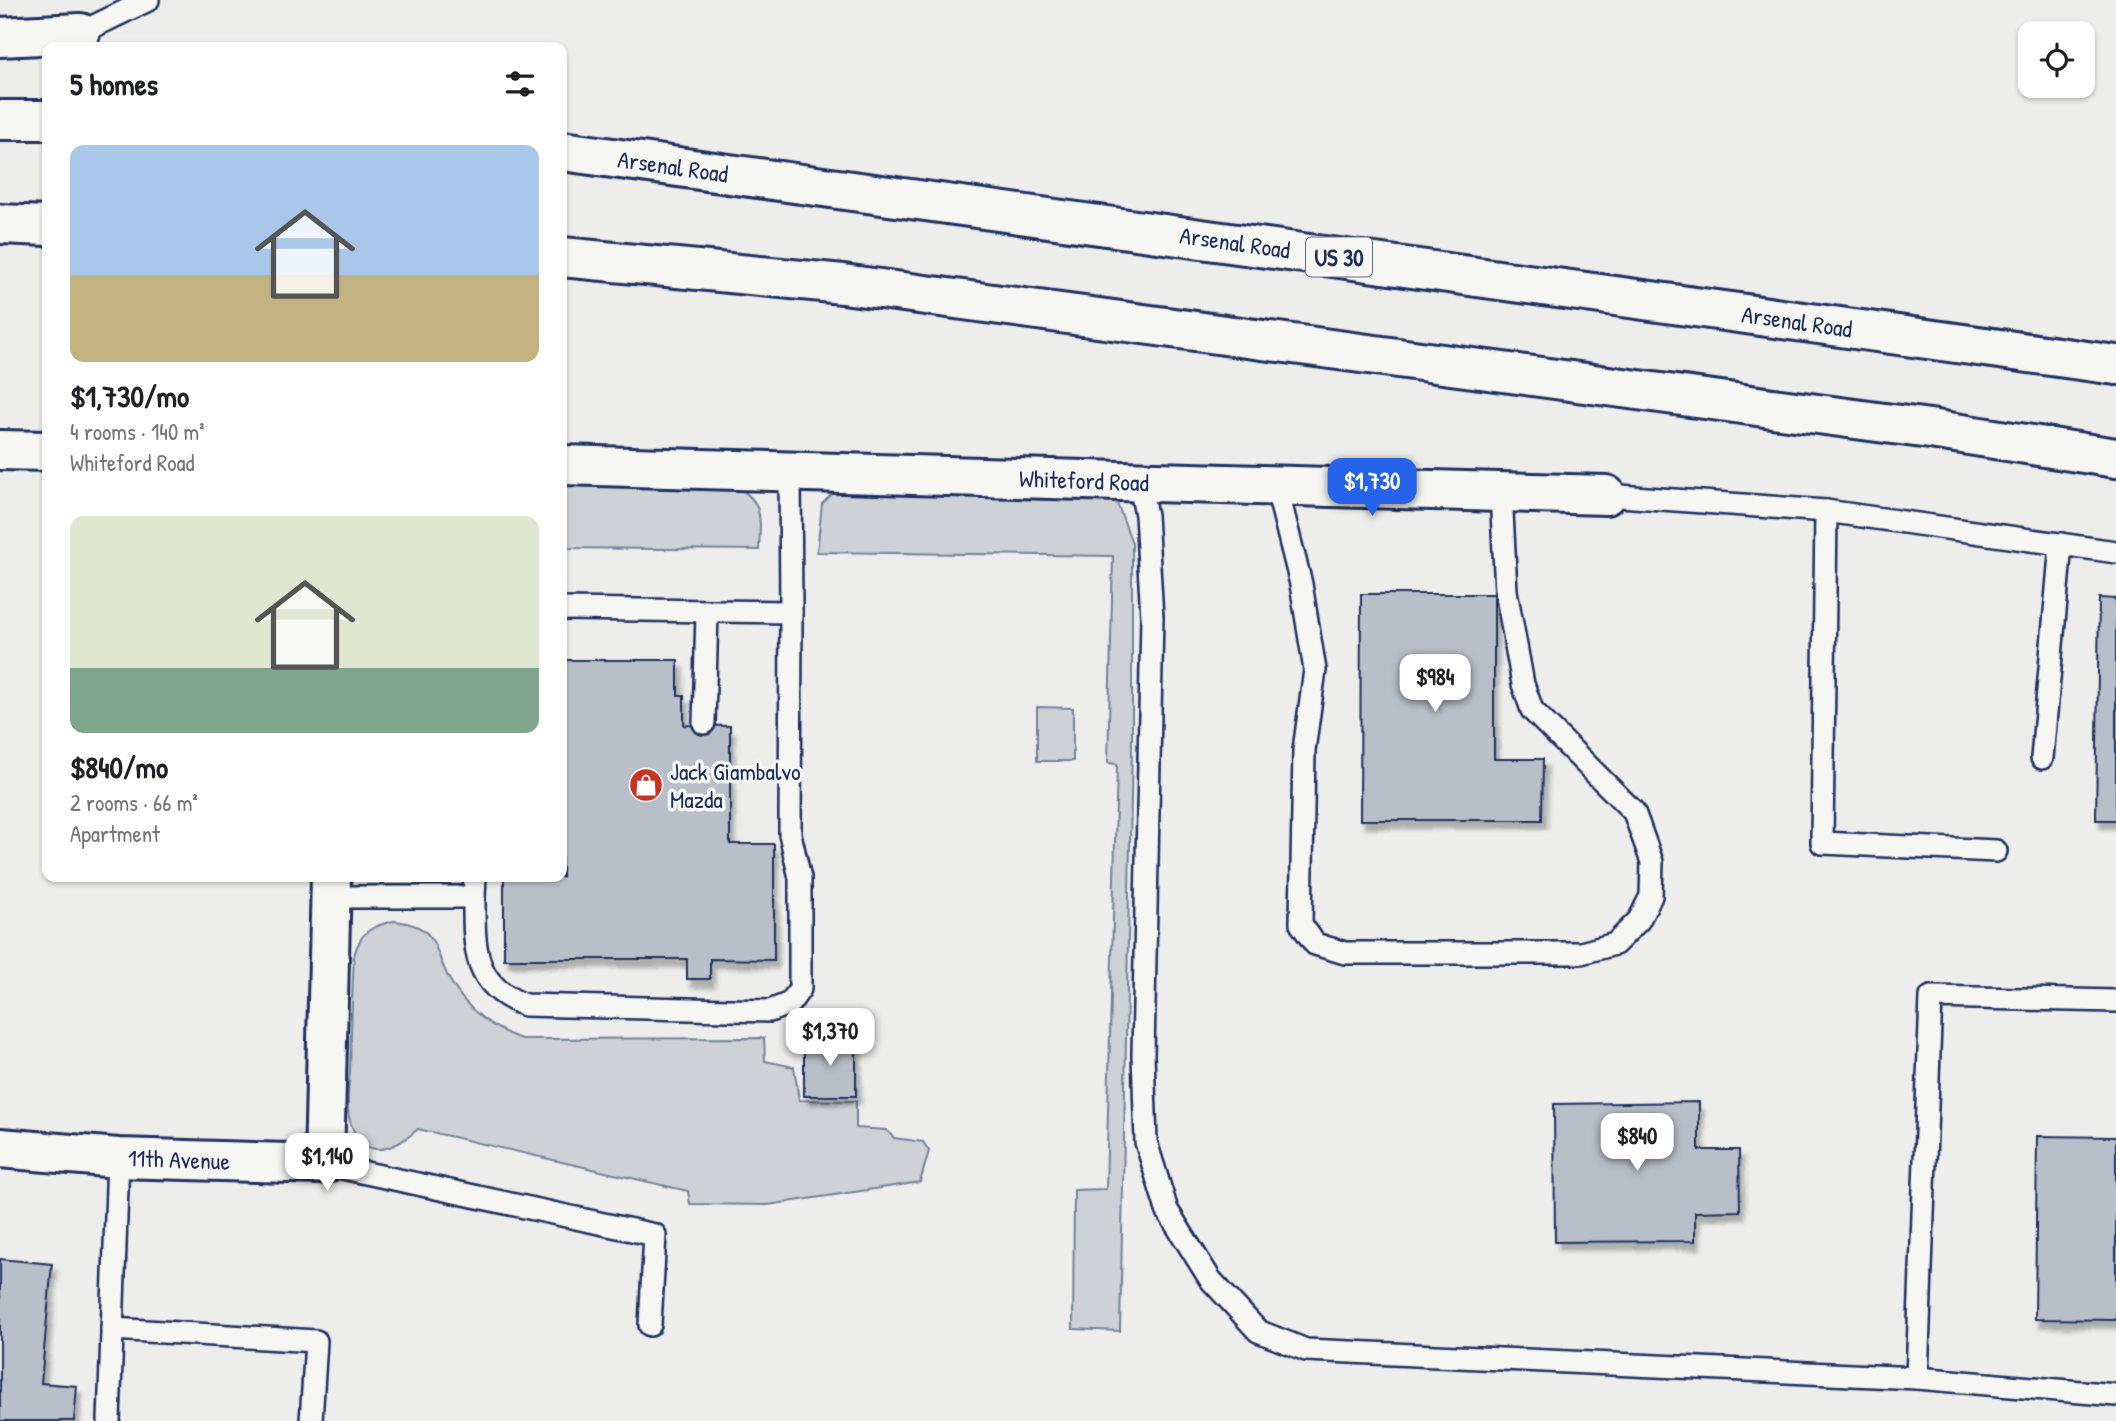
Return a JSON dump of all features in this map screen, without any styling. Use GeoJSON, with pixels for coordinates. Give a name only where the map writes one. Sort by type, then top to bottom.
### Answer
{"type":"FeatureCollection","features":[{"type":"Feature","properties":{"kind":"main road"},"geometry":{"type":"LineString","coordinates":[[0,37],[80,33]]}},
{"type":"Feature","properties":{"kind":"main road"},"geometry":{"type":"LineString","coordinates":[[0,120],[42,120]]}},
{"type":"Feature","properties":{"kind":"main road","name":"Arsenal Road"},"geometry":{"type":"LineString","coordinates":[[567,152],[2116,365]]}},
{"type":"Feature","properties":{"kind":"main road"},"geometry":{"type":"LineString","coordinates":[[0,225],[42,226]]}},
{"type":"Feature","properties":{"kind":"main road"},"geometry":{"type":"LineString","coordinates":[[567,257],[857,286],[1916,427],[2116,458]]}},
{"type":"Feature","properties":{"kind":"main road"},"geometry":{"type":"LineString","coordinates":[[0,450],[42,451]]}},
{"type":"Feature","properties":{"kind":"main road","name":"Whiteford Road"},"geometry":{"type":"LineString","coordinates":[[567,466],[1606,495]]}},
{"type":"Feature","properties":{"kind":"main road"},"geometry":{"type":"LineString","coordinates":[[324,1164],[330,887]]}},
{"type":"Feature","properties":{"kind":"main road","name":"11th Avenue"},"geometry":{"type":"LineString","coordinates":[[0,1148],[118,1158],[324,1164]]}},
{"type":"Feature","properties":{"kind":"lane"},"geometry":{"type":"LineString","coordinates":[[80,33],[148,0]]}},
{"type":"Feature","properties":{"kind":"lane"},"geometry":{"type":"LineString","coordinates":[[330,887],[475,887],[474,950],[487,979],[503,997],[525,1005],[770,1011],[790,1003],[800,989],[800,878],[790,834],[790,472]]}},
{"type":"Feature","properties":{"kind":"lane"},"geometry":{"type":"LineString","coordinates":[[1139,481],[1146,515],[1152,617],[1143,1055],[1146,1142],[1167,1210],[1210,1279],[1258,1331],[1306,1350],[1917,1378],[2116,1395]]}},
{"type":"Feature","properties":{"kind":"lane"},"geometry":{"type":"LineString","coordinates":[[1276,485],[1301,584],[1315,670],[1304,750],[1301,924],[1315,944],[1345,953],[1581,953],[1615,944],[1639,920],[1651,896],[1652,862],[1634,812],[1532,710],[1523,684],[1506,591],[1501,492]]}},
{"type":"Feature","properties":{"kind":"lane"},"geometry":{"type":"LineString","coordinates":[[1606,495],[1826,511],[2116,552]]}},
{"type":"Feature","properties":{"kind":"lane"},"geometry":{"type":"LineString","coordinates":[[1826,511],[1822,843],[1996,851]]}},
{"type":"Feature","properties":{"kind":"lane"},"geometry":{"type":"LineString","coordinates":[[2042,758],[2061,544]]}},
{"type":"Feature","properties":{"kind":"lane"},"geometry":{"type":"LineString","coordinates":[[567,609],[791,612]]}},
{"type":"Feature","properties":{"kind":"lane"},"geometry":{"type":"LineString","coordinates":[[704,723],[707,612]]}},
{"type":"Feature","properties":{"kind":"lane"},"geometry":{"type":"LineString","coordinates":[[1917,1378],[1931,997],[2116,1001]]}},
{"type":"Feature","properties":{"kind":"lane"},"geometry":{"type":"LineString","coordinates":[[109,1421],[118,1158]]}},
{"type":"Feature","properties":{"kind":"lane"},"geometry":{"type":"LineString","coordinates":[[324,1164],[655,1236],[650,1325]]}},
{"type":"Feature","properties":{"kind":"lane"},"geometry":{"type":"LineString","coordinates":[[112,1329],[316,1341],[311,1421]]}},
{"type":"Feature","properties":{"kind":"shaded area"},"geometry":{"type":"Polygon","coordinates":[[[567,484],[732,484],[750,497],[758,511],[759,550],[567,548],[567,484]]]}},
{"type":"Feature","properties":{"kind":"shaded area"},"geometry":{"type":"Polygon","coordinates":[[[848,487],[1113,492],[1132,543],[1132,747],[1120,1331],[1073,1329],[1074,1190],[1106,1189],[1117,764],[1108,763],[1113,556],[817,552],[822,504],[832,494],[848,487]]]}},
{"type":"Feature","properties":{"kind":"shaded area"},"geometry":{"type":"Polygon","coordinates":[[[1037,707],[1073,708],[1073,761],[1037,761],[1037,707]]]}},
{"type":"Feature","properties":{"kind":"shaded area"},"geometry":{"type":"Polygon","coordinates":[[[393,921],[420,928],[428,935],[447,975],[468,1005],[492,1025],[521,1039],[764,1038],[765,1061],[794,1067],[799,1100],[856,1101],[856,1128],[886,1130],[894,1138],[923,1142],[929,1151],[920,1182],[768,1205],[690,1204],[688,1191],[418,1129],[390,1147],[372,1148],[357,1137],[349,1118],[354,956],[359,941],[367,932],[393,921]]]}},
{"type":"Feature","properties":{"kind":"building"},"geometry":{"type":"Polygon","coordinates":[[[1361,594],[1494,594],[1494,759],[1543,759],[1542,820],[1360,820],[1361,594]]]}},
{"type":"Feature","properties":{"kind":"building"},"geometry":{"type":"Polygon","coordinates":[[[2099,598],[2116,599],[2116,820],[2096,820],[2099,598]]]}},
{"type":"Feature","properties":{"kind":"building","name":"Jack Giambalvo Mazda"},"geometry":{"type":"Polygon","coordinates":[[[567,660],[678,660],[678,695],[684,695],[684,725],[730,726],[730,844],[774,844],[774,960],[710,959],[710,979],[687,979],[687,959],[504,959],[504,882],[567,882],[567,660]]]}},
{"type":"Feature","properties":{"kind":"building"},"geometry":{"type":"Polygon","coordinates":[[[804,1039],[856,1039],[856,1096],[804,1096],[804,1039]]]}},
{"type":"Feature","properties":{"kind":"building"},"geometry":{"type":"Polygon","coordinates":[[[1699,1102],[1699,1150],[1739,1150],[1740,1211],[1695,1212],[1695,1241],[1555,1242],[1554,1104],[1699,1102]]]}},
{"type":"Feature","properties":{"kind":"building"},"geometry":{"type":"Polygon","coordinates":[[[2037,1136],[2116,1137],[2116,1320],[2035,1319],[2037,1136]]]}},
{"type":"Feature","properties":{"kind":"building"},"geometry":{"type":"Polygon","coordinates":[[[0,1259],[52,1264],[41,1383],[77,1386],[74,1421],[0,1421],[0,1259]]]}},
{"type":"Feature","properties":{"kind":"place","name":"Jack Giambalvo Mazda"},"geometry":{"type":"Point","coordinates":[646,785]}}]}
